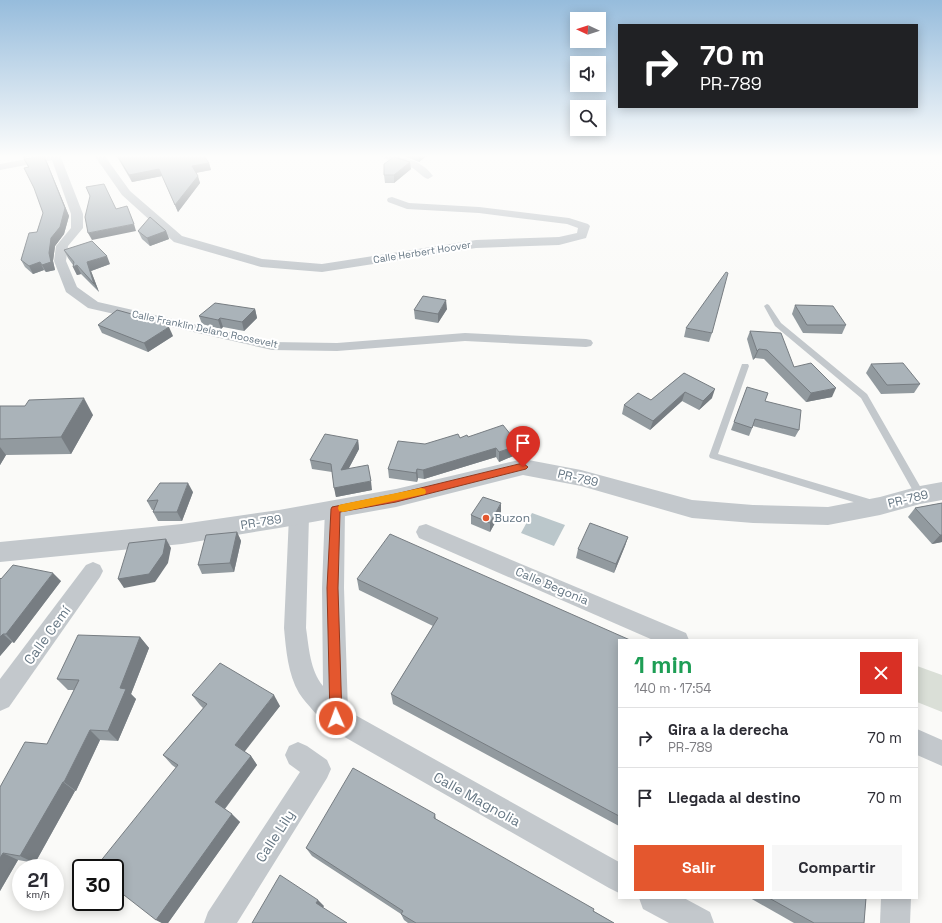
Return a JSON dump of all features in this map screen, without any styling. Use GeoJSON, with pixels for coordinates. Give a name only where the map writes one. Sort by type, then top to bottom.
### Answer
{"type":"FeatureCollection","features":[{"type":"Feature","properties":{"kind":"street","name":"Calle Franklin Delano Roosevelt"},"geometry":{"type":"LineString","coordinates":[[72,198],[77,214],[77,228],[62,246],[60,261],[71,290],[93,305],[272,346],[336,347],[465,337],[586,343]]}},
{"type":"Feature","properties":{"kind":"street","name":"Calle Herbert Hoover"},"geometry":{"type":"LineString","coordinates":[[132,198],[178,239],[261,263],[322,268],[476,244],[559,241],[582,235],[584,226],[569,221],[479,210],[407,206],[392,200]]}},
{"type":"Feature","properties":{"kind":"street","name":"PR-789"},"geometry":{"type":"LineString","coordinates":[[0,552],[182,534],[299,516],[396,498],[523,467],[581,478],[692,509],[754,514],[828,516],[880,506],[931,493]]}},
{"type":"Feature","properties":{"kind":"street"},"geometry":{"type":"LineString","coordinates":[[335,509],[333,588],[336,718]]}},
{"type":"Feature","properties":{"kind":"street","name":"Calle Magnolia"},"geometry":{"type":"LineString","coordinates":[[299,516],[300,538],[295,631],[297,653],[305,681],[336,718],[618,877]]}},
{"type":"Feature","properties":{"kind":"street","name":"Calle Begonia"},"geometry":{"type":"LineString","coordinates":[[426,532],[676,639]]}},
{"type":"Feature","properties":{"kind":"street","name":"Calle Cemí"},"geometry":{"type":"LineString","coordinates":[[0,699],[93,571]]}},
{"type":"Feature","properties":{"kind":"street"},"geometry":{"type":"LineString","coordinates":[[918,742],[942,753]]}},
{"type":"Feature","properties":{"kind":"street","name":"Calle Lily"},"geometry":{"type":"LineString","coordinates":[[219,923],[318,769],[298,755]]}},
{"type":"Feature","properties":{"kind":"street"},"geometry":{"type":"LineString","coordinates":[[656,899],[699,923]]}},
{"type":"Feature","properties":{"kind":"street"},"geometry":{"type":"LineString","coordinates":[[895,923],[896,899]]}},
{"type":"Feature","properties":{"kind":"lane"},"geometry":{"type":"LineString","coordinates":[[767,306],[778,324],[864,396],[931,493]]}},
{"type":"Feature","properties":{"kind":"lane"},"geometry":{"type":"LineString","coordinates":[[745,366],[713,456],[880,506]]}},
{"type":"Feature","properties":{"kind":"shaded area"},"geometry":{"type":"Polygon","coordinates":[[[532,513],[565,525],[554,546],[521,533],[532,513]]]}},
{"type":"Feature","properties":{"kind":"shaded area"},"geometry":{"type":"Polygon","coordinates":[[[918,666],[942,675],[942,712],[918,702],[918,666]]]}},
{"type":"Feature","properties":{"kind":"building"},"geometry":{"type":"Polygon","coordinates":[[[38,198],[61,198],[65,208],[60,227],[51,238],[49,253],[51,262],[42,265],[40,262],[29,266],[21,260],[29,233],[37,232],[43,213],[38,198]]]}},
{"type":"Feature","properties":{"kind":"building"},"geometry":{"type":"Polygon","coordinates":[[[90,198],[111,198],[116,209],[127,206],[134,224],[88,233],[85,217],[90,198]]]}},
{"type":"Feature","properties":{"kind":"building"},"geometry":{"type":"Polygon","coordinates":[[[172,198],[180,198],[175,205],[172,198]]]}},
{"type":"Feature","properties":{"kind":"building"},"geometry":{"type":"Polygon","coordinates":[[[150,217],[166,231],[147,238],[138,231],[150,217]]]}},
{"type":"Feature","properties":{"kind":"building"},"geometry":{"type":"Polygon","coordinates":[[[92,241],[107,256],[87,262],[94,284],[77,265],[73,267],[74,262],[64,250],[92,241]]]}},
{"type":"Feature","properties":{"kind":"building"},"geometry":{"type":"Polygon","coordinates":[[[726,272],[728,273],[712,333],[686,328],[726,272]]]}},
{"type":"Feature","properties":{"kind":"building"},"geometry":{"type":"Polygon","coordinates":[[[423,296],[446,300],[438,314],[414,310],[423,296]]]}},
{"type":"Feature","properties":{"kind":"building"},"geometry":{"type":"Polygon","coordinates":[[[215,303],[255,309],[242,322],[220,318],[218,320],[199,316],[215,303]]]}},
{"type":"Feature","properties":{"kind":"building"},"geometry":{"type":"Polygon","coordinates":[[[795,305],[833,306],[846,325],[807,325],[795,305]]]}},
{"type":"Feature","properties":{"kind":"building"},"geometry":{"type":"Polygon","coordinates":[[[117,310],[169,327],[144,343],[98,325],[117,310]]]}},
{"type":"Feature","properties":{"kind":"building"},"geometry":{"type":"Polygon","coordinates":[[[750,331],[781,333],[794,367],[811,363],[836,388],[811,393],[767,350],[759,349],[757,351],[750,331]]]}},
{"type":"Feature","properties":{"kind":"building"},"geometry":{"type":"Polygon","coordinates":[[[903,363],[920,384],[887,385],[871,364],[903,363]]]}},
{"type":"Feature","properties":{"kind":"building"},"geometry":{"type":"Polygon","coordinates":[[[684,373],[715,389],[703,401],[685,392],[653,421],[624,405],[638,393],[651,400],[684,373]]]}},
{"type":"Feature","properties":{"kind":"building"},"geometry":{"type":"Polygon","coordinates":[[[747,387],[768,393],[765,401],[801,410],[799,430],[755,419],[752,428],[734,422],[747,387]]]}},
{"type":"Feature","properties":{"kind":"building"},"geometry":{"type":"Polygon","coordinates":[[[84,398],[61,437],[0,439],[0,406],[25,406],[29,400],[84,398]]]}},
{"type":"Feature","properties":{"kind":"building"},"geometry":{"type":"Polygon","coordinates":[[[503,425],[519,445],[499,452],[496,448],[423,470],[417,469],[416,473],[388,469],[398,441],[425,444],[458,434],[460,438],[467,435],[468,437],[503,425]]]}},
{"type":"Feature","properties":{"kind":"building"},"geometry":{"type":"Polygon","coordinates":[[[325,434],[358,440],[341,470],[368,465],[371,481],[334,488],[331,464],[310,460],[325,434]]]}},
{"type":"Feature","properties":{"kind":"building"},"geometry":{"type":"Polygon","coordinates":[[[160,483],[188,483],[177,512],[153,512],[158,500],[147,501],[160,483]]]}},
{"type":"Feature","properties":{"kind":"building"},"geometry":{"type":"Polygon","coordinates":[[[483,497],[501,503],[490,523],[471,515],[483,497]]]}},
{"type":"Feature","properties":{"kind":"building"},"geometry":{"type":"Polygon","coordinates":[[[942,503],[942,535],[940,535],[915,508],[942,503]]]}},
{"type":"Feature","properties":{"kind":"building"},"geometry":{"type":"Polygon","coordinates":[[[590,523],[628,537],[616,564],[578,549],[590,523]]]}},
{"type":"Feature","properties":{"kind":"building"},"geometry":{"type":"Polygon","coordinates":[[[237,532],[230,563],[198,565],[206,535],[237,532]]]}},
{"type":"Feature","properties":{"kind":"building"},"geometry":{"type":"Polygon","coordinates":[[[390,534],[628,639],[618,639],[618,815],[391,694],[438,618],[357,579],[390,534]]]}},
{"type":"Feature","properties":{"kind":"building"},"geometry":{"type":"Polygon","coordinates":[[[166,539],[163,554],[149,574],[118,579],[129,543],[166,539]]]}},
{"type":"Feature","properties":{"kind":"building"},"geometry":{"type":"Polygon","coordinates":[[[13,565],[53,573],[6,634],[3,634],[0,637],[0,578],[1,579],[13,565]]]}},
{"type":"Feature","properties":{"kind":"building"},"geometry":{"type":"Polygon","coordinates":[[[78,635],[140,637],[120,688],[126,689],[108,731],[90,730],[64,782],[20,856],[3,853],[0,858],[0,787],[25,742],[47,744],[79,680],[57,679],[78,635]]]}},
{"type":"Feature","properties":{"kind":"building"},"geometry":{"type":"Polygon","coordinates":[[[220,663],[274,695],[235,745],[251,756],[215,802],[232,814],[156,920],[124,895],[124,859],[102,859],[178,765],[163,755],[207,704],[192,695],[220,663]]]}},
{"type":"Feature","properties":{"kind":"building"},"geometry":{"type":"Polygon","coordinates":[[[353,768],[435,814],[434,818],[594,909],[593,911],[614,923],[416,923],[401,914],[403,911],[306,848],[353,768]]]}},
{"type":"Feature","properties":{"kind":"building"},"geometry":{"type":"Polygon","coordinates":[[[280,875],[318,900],[316,903],[347,923],[252,923],[280,875]]]}},
{"type":"Feature","properties":{"kind":"building"},"geometry":{"type":"Polygon","coordinates":[[[771,899],[866,899],[864,923],[814,923],[771,899]]]}},
{"type":"Feature","properties":{"kind":"slow traffic"},"geometry":{"type":"LineString","coordinates":[[343,508],[421,492]]}},
{"type":"Feature","properties":{"kind":"place","name":"Buzon"},"geometry":{"type":"Point","coordinates":[486,518]}},
{"type":"Feature","properties":{"kind":"route"},"geometry":{"type":"LineString","coordinates":[[336,718],[333,588],[335,509],[396,498],[523,467]]}}]}
